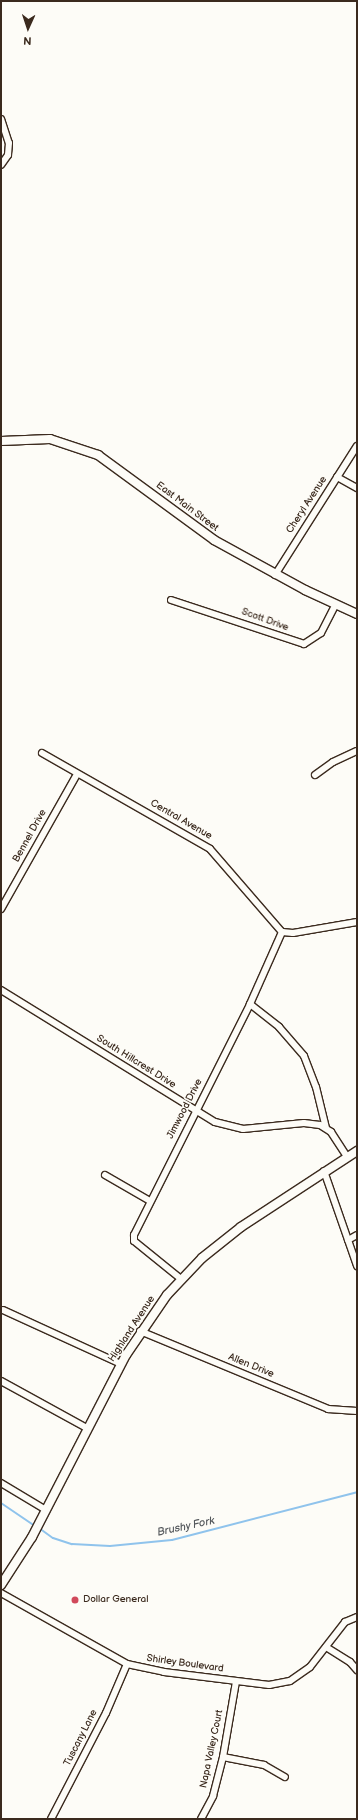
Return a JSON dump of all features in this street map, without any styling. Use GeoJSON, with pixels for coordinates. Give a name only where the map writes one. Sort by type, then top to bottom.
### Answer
{"type":"FeatureCollection","features":[{"type":"Feature","properties":{"kind":"main road","name":"East Main Street"},"geometry":{"type":"LineString","coordinates":[[1,440],[50,439],[98,455],[201,531],[275,574],[335,606],[357,614]]}},
{"type":"Feature","properties":{"kind":"main road","name":"Highland Avenue"},"geometry":{"type":"LineString","coordinates":[[1,1585],[42,1519],[87,1428],[140,1331],[181,1279],[241,1227],[324,1171],[357,1151]]}},
{"type":"Feature","properties":{"kind":"street"},"geometry":{"type":"LineString","coordinates":[[1,119],[9,143],[8,155],[1,165]]}},
{"type":"Feature","properties":{"kind":"street","name":"Cheryl Avenue"},"geometry":{"type":"LineString","coordinates":[[275,574],[357,446]]}},
{"type":"Feature","properties":{"kind":"street"},"geometry":{"type":"LineString","coordinates":[[337,477],[357,488]]}},
{"type":"Feature","properties":{"kind":"street","name":"Scott Drive"},"geometry":{"type":"LineString","coordinates":[[171,600],[304,644],[321,634],[335,606]]}},
{"type":"Feature","properties":{"kind":"street"},"geometry":{"type":"LineString","coordinates":[[315,775],[333,762],[357,751]]}},
{"type":"Feature","properties":{"kind":"street","name":"Central Avenue"},"geometry":{"type":"LineString","coordinates":[[42,753],[210,849],[282,932]]}},
{"type":"Feature","properties":{"kind":"street","name":"Bennel Drive"},"geometry":{"type":"LineString","coordinates":[[1,909],[77,774]]}},
{"type":"Feature","properties":{"kind":"street"},"geometry":{"type":"LineString","coordinates":[[282,932],[293,933],[357,922]]}},
{"type":"Feature","properties":{"kind":"street","name":"Jimwood Drive"},"geometry":{"type":"LineString","coordinates":[[181,1279],[134,1241],[134,1235],[250,1004],[282,932]]}},
{"type":"Feature","properties":{"kind":"street","name":"South Hillcrest Drive"},"geometry":{"type":"LineString","coordinates":[[1,990],[195,1111],[234,1128],[304,1123],[326,1128]]}},
{"type":"Feature","properties":{"kind":"street"},"geometry":{"type":"LineString","coordinates":[[250,1004],[279,1027],[304,1056],[316,1087],[326,1128],[347,1157]]}},
{"type":"Feature","properties":{"kind":"street"},"geometry":{"type":"LineString","coordinates":[[324,1171],[357,1266]]}},
{"type":"Feature","properties":{"kind":"street"},"geometry":{"type":"LineString","coordinates":[[105,1175],[150,1201]]}},
{"type":"Feature","properties":{"kind":"street"},"geometry":{"type":"LineString","coordinates":[[348,1240],[357,1235]]}},
{"type":"Feature","properties":{"kind":"street"},"geometry":{"type":"LineString","coordinates":[[3,1310],[121,1364]]}},
{"type":"Feature","properties":{"kind":"street","name":"Allen Drive"},"geometry":{"type":"LineString","coordinates":[[140,1331],[328,1409],[357,1411]]}},
{"type":"Feature","properties":{"kind":"street"},"geometry":{"type":"LineString","coordinates":[[1,1381],[87,1428]]}},
{"type":"Feature","properties":{"kind":"street"},"geometry":{"type":"LineString","coordinates":[[1,1483],[46,1510]]}},
{"type":"Feature","properties":{"kind":"street","name":"Shirley Boulevard"},"geometry":{"type":"LineString","coordinates":[[1,1593],[127,1664],[236,1682],[269,1685],[290,1681],[310,1667],[345,1622],[357,1617]]}},
{"type":"Feature","properties":{"kind":"street"},"geometry":{"type":"LineString","coordinates":[[326,1647],[350,1662],[357,1670]]}},
{"type":"Feature","properties":{"kind":"street","name":"Tuscany Lane"},"geometry":{"type":"LineString","coordinates":[[51,1819],[106,1713],[127,1664]]}},
{"type":"Feature","properties":{"kind":"street","name":"Napa Valley Court"},"geometry":{"type":"LineString","coordinates":[[201,1819],[212,1796],[223,1757],[236,1682]]}},
{"type":"Feature","properties":{"kind":"street"},"geometry":{"type":"LineString","coordinates":[[223,1757],[264,1765],[285,1777]]}},
{"type":"Feature","properties":{"kind":"waterway","name":"Brushy Fork"},"geometry":{"type":"LineString","coordinates":[[39,1528],[53,1538],[72,1544],[110,1546],[172,1540],[357,1492]]}},
{"type":"Feature","properties":{"kind":"waterway","name":"Brushy Fork"},"geometry":{"type":"LineString","coordinates":[[1,1503],[35,1526]]}},
{"type":"Feature","properties":{"kind":"place","name":"Dollar General"},"geometry":{"type":"Point","coordinates":[75,1600]}}]}
